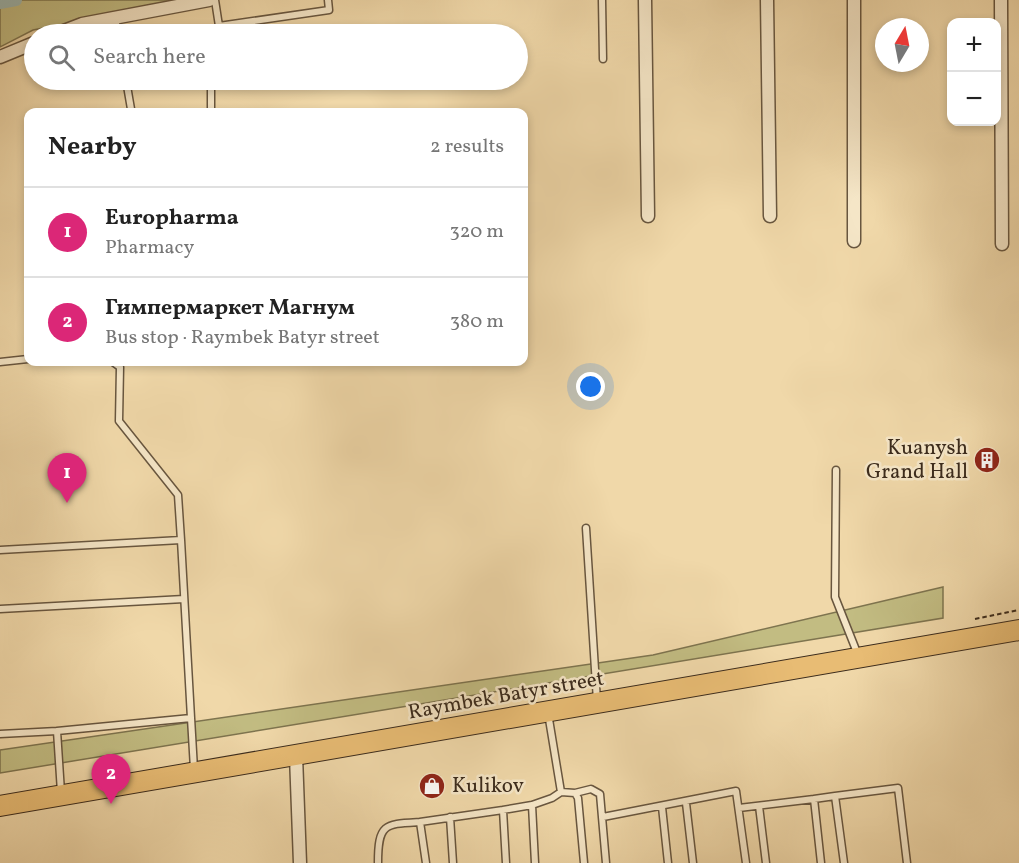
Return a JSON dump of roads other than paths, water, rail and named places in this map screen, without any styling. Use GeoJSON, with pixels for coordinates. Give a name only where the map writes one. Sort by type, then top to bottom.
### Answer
{"type":"FeatureCollection","features":[{"type":"Feature","properties":{"kind":"main road","name":"Raymbek Batyr street"},"geometry":{"type":"LineString","coordinates":[[0,806],[597,705],[1019,630]]}},
{"type":"Feature","properties":{"kind":"street"},"geometry":{"type":"LineString","coordinates":[[82,24],[209,0]]}},
{"type":"Feature","properties":{"kind":"street"},"geometry":{"type":"LineString","coordinates":[[645,0],[648,216]]}},
{"type":"Feature","properties":{"kind":"street"},"geometry":{"type":"LineString","coordinates":[[767,0],[770,216]]}},
{"type":"Feature","properties":{"kind":"street"},"geometry":{"type":"LineString","coordinates":[[854,0],[854,241]]}},
{"type":"Feature","properties":{"kind":"street"},"geometry":{"type":"LineString","coordinates":[[1001,0],[1002,244]]}},
{"type":"Feature","properties":{"kind":"street"},"geometry":{"type":"LineString","coordinates":[[0,57],[24,47]]}},
{"type":"Feature","properties":{"kind":"street"},"geometry":{"type":"LineString","coordinates":[[296,756],[300,863]]}},
{"type":"Feature","properties":{"kind":"lane"},"geometry":{"type":"LineString","coordinates":[[215,0],[219,24]]}},
{"type":"Feature","properties":{"kind":"lane"},"geometry":{"type":"LineString","coordinates":[[233,24],[329,10],[328,0]]}},
{"type":"Feature","properties":{"kind":"lane"},"geometry":{"type":"LineString","coordinates":[[602,0],[603,59]]}},
{"type":"Feature","properties":{"kind":"lane"},"geometry":{"type":"LineString","coordinates":[[115,18],[116,24]]}},
{"type":"Feature","properties":{"kind":"lane"},"geometry":{"type":"LineString","coordinates":[[128,90],[131,108]]}},
{"type":"Feature","properties":{"kind":"lane"},"geometry":{"type":"LineString","coordinates":[[211,90],[211,108]]}},
{"type":"Feature","properties":{"kind":"lane"},"geometry":{"type":"LineString","coordinates":[[0,362],[24,359]]}},
{"type":"Feature","properties":{"kind":"lane"},"geometry":{"type":"LineString","coordinates":[[118,366],[119,421],[178,495],[194,773]]}},
{"type":"Feature","properties":{"kind":"lane"},"geometry":{"type":"LineString","coordinates":[[836,471],[835,597],[859,658]]}},
{"type":"Feature","properties":{"kind":"lane"},"geometry":{"type":"LineString","coordinates":[[586,528],[597,705]]}},
{"type":"Feature","properties":{"kind":"lane"},"geometry":{"type":"LineString","coordinates":[[0,550],[181,540]]}},
{"type":"Feature","properties":{"kind":"lane"},"geometry":{"type":"LineString","coordinates":[[0,609],[184,599]]}},
{"type":"Feature","properties":{"kind":"lane"},"geometry":{"type":"LineString","coordinates":[[547,713],[561,792]]}},
{"type":"Feature","properties":{"kind":"lane"},"geometry":{"type":"LineString","coordinates":[[0,734],[191,718]]}},
{"type":"Feature","properties":{"kind":"lane"},"geometry":{"type":"LineString","coordinates":[[57,731],[61,795]]}},
{"type":"Feature","properties":{"kind":"lane"},"geometry":{"type":"LineString","coordinates":[[739,808],[897,788],[907,863]]}},
{"type":"Feature","properties":{"kind":"lane"},"geometry":{"type":"LineString","coordinates":[[378,863],[382,832],[391,824],[503,810],[532,805],[561,792],[575,793],[595,790],[600,794],[606,863]]}},
{"type":"Feature","properties":{"kind":"lane"},"geometry":{"type":"LineString","coordinates":[[603,818],[686,803],[736,791],[746,863]]}},
{"type":"Feature","properties":{"kind":"lane"},"geometry":{"type":"LineString","coordinates":[[575,793],[579,806],[584,863]]}},
{"type":"Feature","properties":{"kind":"lane"},"geometry":{"type":"LineString","coordinates":[[835,795],[844,863]]}},
{"type":"Feature","properties":{"kind":"lane"},"geometry":{"type":"LineString","coordinates":[[814,799],[821,863]]}},
{"type":"Feature","properties":{"kind":"lane"},"geometry":{"type":"LineString","coordinates":[[686,803],[693,863]]}},
{"type":"Feature","properties":{"kind":"lane"},"geometry":{"type":"LineString","coordinates":[[532,805],[536,863]]}},
{"type":"Feature","properties":{"kind":"lane"},"geometry":{"type":"LineString","coordinates":[[759,806],[766,863]]}},
{"type":"Feature","properties":{"kind":"lane"},"geometry":{"type":"LineString","coordinates":[[662,807],[668,863]]}},
{"type":"Feature","properties":{"kind":"lane"},"geometry":{"type":"LineString","coordinates":[[503,810],[506,863]]}},
{"type":"Feature","properties":{"kind":"lane"},"geometry":{"type":"LineString","coordinates":[[450,817],[453,863]]}},
{"type":"Feature","properties":{"kind":"lane"},"geometry":{"type":"LineString","coordinates":[[420,822],[426,863]]}},
{"type":"Feature","properties":{"kind":"waterway"},"geometry":{"type":"LineString","coordinates":[[0,3],[16,0]]}},
{"type":"Feature","properties":{"kind":"place","name":"Kuanysh Grand Hall"},"geometry":{"type":"Point","coordinates":[987,460]}},
{"type":"Feature","properties":{"kind":"place","name":"Europharma"},"geometry":{"type":"Point","coordinates":[67,503]}},
{"type":"Feature","properties":{"kind":"place","name":"Kulikov"},"geometry":{"type":"Point","coordinates":[432,786]}},
{"type":"Feature","properties":{"kind":"place","name":"Гимпермаркет Магнум"},"geometry":{"type":"Point","coordinates":[111,804]}}]}
